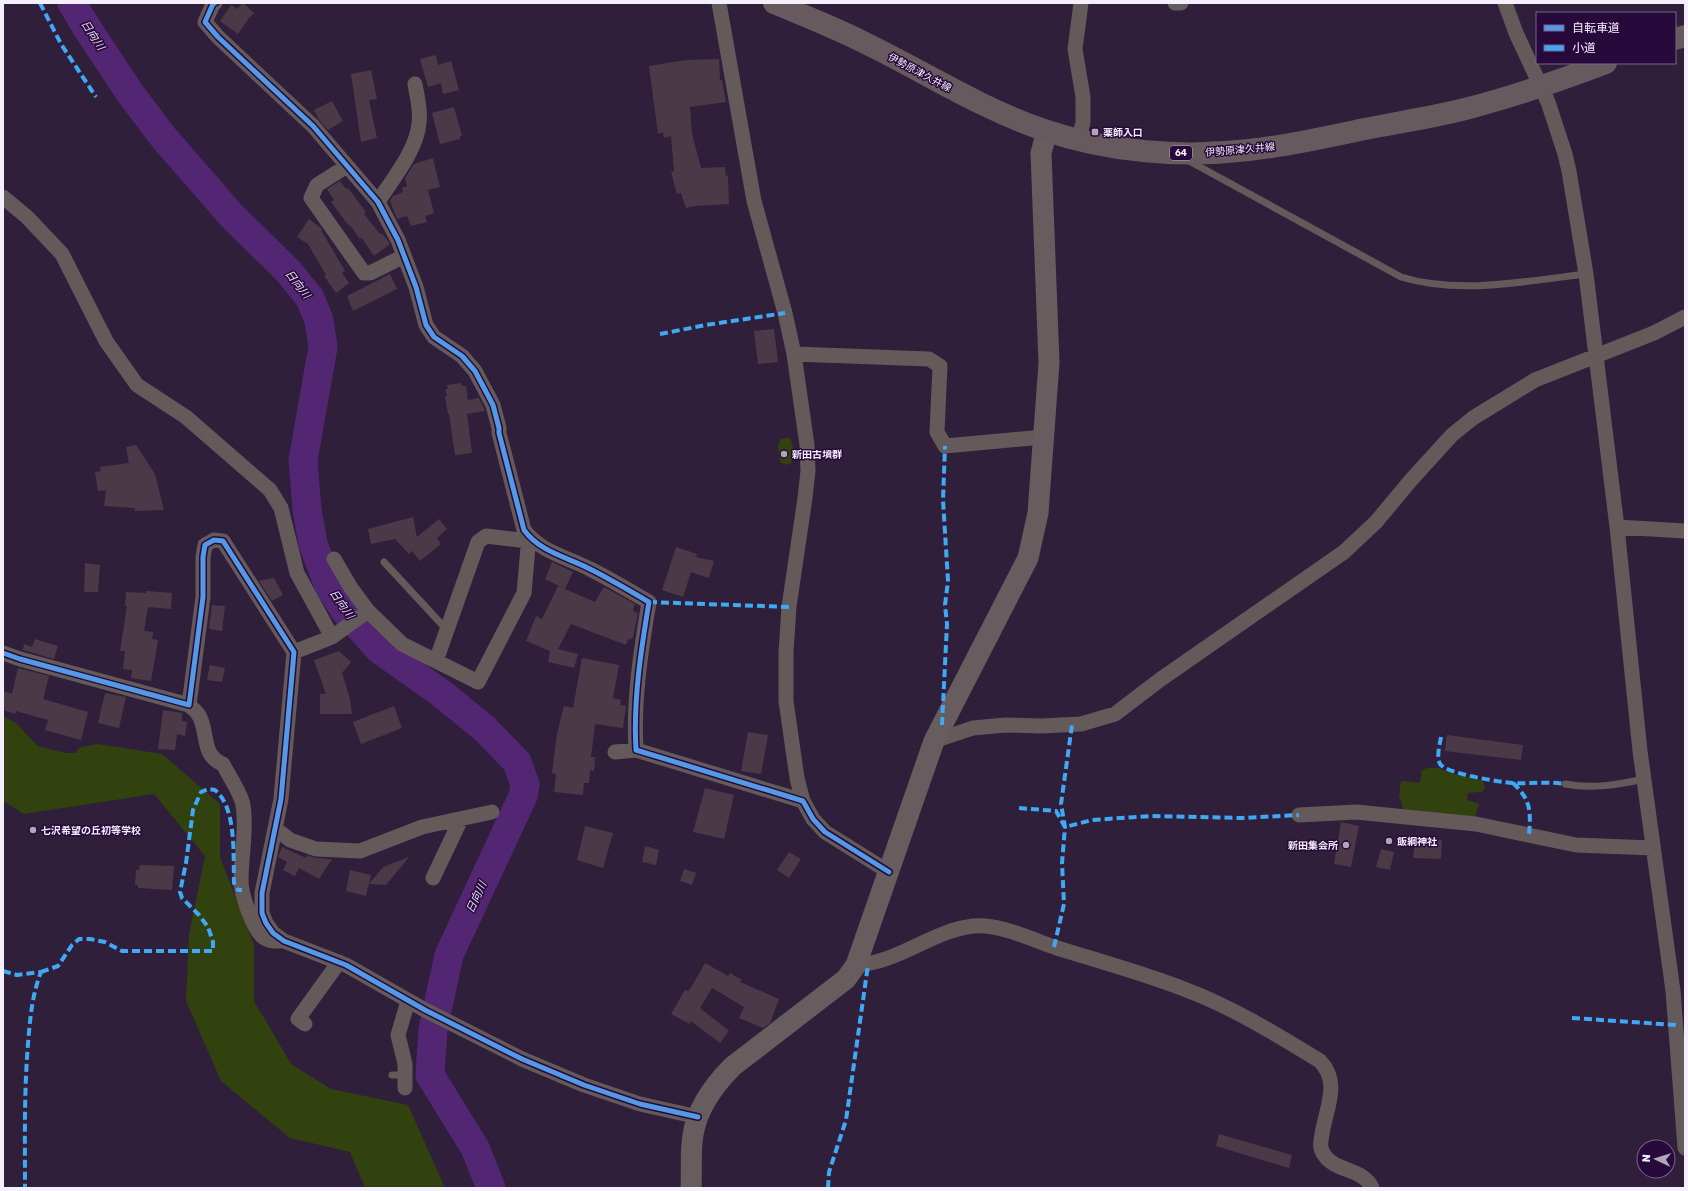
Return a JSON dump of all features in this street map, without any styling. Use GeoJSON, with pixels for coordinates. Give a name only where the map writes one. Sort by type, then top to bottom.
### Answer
{"type":"FeatureCollection","features":[{"type":"Feature","properties":{"kind":"main road","name":"伊勢原津久井線"},"geometry":{"type":"LineString","coordinates":[[774,3],[860,40],[987,108],[1047,131],[1079,140],[1133,150],[1189,153],[1246,151],[1284,145],[1467,109],[1603,64]]}},
{"type":"Feature","properties":{"kind":"street"},"geometry":{"type":"LineString","coordinates":[[215,3],[213,4],[205,22],[218,37],[313,126],[378,202],[398,240],[416,287],[426,325],[434,336],[462,356],[475,371],[488,394],[499,428],[498,433],[524,530],[529,539],[538,545],[590,568],[649,602],[640,659],[635,736],[636,750]]}},
{"type":"Feature","properties":{"kind":"street"},"geometry":{"type":"LineString","coordinates":[[719,3],[754,201],[785,313],[794,354],[807,445],[808,471],[789,606],[786,652],[786,701],[796,778],[803,801],[813,819],[825,832],[889,872]]}},
{"type":"Feature","properties":{"kind":"street"},"geometry":{"type":"LineString","coordinates":[[1079,140],[1083,122],[1083,97],[1075,49],[1081,3]]}},
{"type":"Feature","properties":{"kind":"street"},"geometry":{"type":"LineString","coordinates":[[1175,3],[1181,3]]}},
{"type":"Feature","properties":{"kind":"street"},"geometry":{"type":"LineString","coordinates":[[1505,3],[1516,33],[1548,102],[1569,171],[1586,274],[1617,527],[1644,779],[1653,848],[1679,993],[1685,1148]]}},
{"type":"Feature","properties":{"kind":"street"},"geometry":{"type":"LineString","coordinates":[[378,202],[416,140],[420,112],[415,84]]}},
{"type":"Feature","properties":{"kind":"street"},"geometry":{"type":"LineString","coordinates":[[691,1188],[693,1135],[698,1117],[718,1081],[733,1066],[846,979],[856,965],[934,741],[1028,558],[1038,513],[1050,363],[1041,153],[1047,131]]}},
{"type":"Feature","properties":{"kind":"street"},"geometry":{"type":"LineString","coordinates":[[347,166],[317,185],[311,198],[364,273],[370,273],[404,256]]}},
{"type":"Feature","properties":{"kind":"street"},"geometry":{"type":"LineString","coordinates":[[3,198],[27,217],[62,254],[106,341],[137,385],[186,417],[270,490],[280,508],[297,573],[334,635]]}},
{"type":"Feature","properties":{"kind":"street"},"geometry":{"type":"LineString","coordinates":[[934,741],[973,728],[1005,724],[1042,726],[1081,724],[1115,714],[1161,679],[1344,552],[1376,522],[1411,480],[1452,435],[1472,418],[1535,380],[1654,333],[1685,317]]}},
{"type":"Feature","properties":{"kind":"street"},"geometry":{"type":"LineString","coordinates":[[794,354],[929,359],[940,366],[938,432],[945,446],[1044,437]]}},
{"type":"Feature","properties":{"kind":"street"},"geometry":{"type":"LineString","coordinates":[[1617,527],[1685,530]]}},
{"type":"Feature","properties":{"kind":"street"},"geometry":{"type":"LineString","coordinates":[[436,661],[478,542],[486,536],[529,539]]}},
{"type":"Feature","properties":{"kind":"street"},"geometry":{"type":"LineString","coordinates":[[334,559],[366,613],[402,644],[478,682],[524,593],[529,539]]}},
{"type":"Feature","properties":{"kind":"street"},"geometry":{"type":"LineString","coordinates":[[189,705],[203,597],[202,557],[205,545],[214,540],[223,541],[294,652],[281,799],[261,904],[262,913],[266,923],[273,933],[284,941],[339,962],[424,1010],[522,1059],[584,1085],[640,1104],[698,1117]]}},
{"type":"Feature","properties":{"kind":"street"},"geometry":{"type":"LineString","coordinates":[[294,652],[334,635],[366,613]]}},
{"type":"Feature","properties":{"kind":"street"},"geometry":{"type":"LineString","coordinates":[[3,653],[20,659],[189,705],[199,714],[204,729],[206,747],[218,762],[222,764],[242,803],[245,826],[241,883],[245,900],[255,928],[263,937],[273,942],[284,941]]}},
{"type":"Feature","properties":{"kind":"street"},"geometry":{"type":"LineString","coordinates":[[615,752],[636,750],[803,801]]}},
{"type":"Feature","properties":{"kind":"street"},"geometry":{"type":"LineString","coordinates":[[275,828],[290,840],[316,849],[360,851],[422,827],[492,812]]}},
{"type":"Feature","properties":{"kind":"street"},"geometry":{"type":"LineString","coordinates":[[1299,815],[1356,812],[1476,824],[1576,845],[1653,848]]}},
{"type":"Feature","properties":{"kind":"street"},"geometry":{"type":"LineString","coordinates":[[433,878],[461,819]]}},
{"type":"Feature","properties":{"kind":"street"},"geometry":{"type":"LineString","coordinates":[[856,965],[868,965],[889,958],[948,932],[974,926],[1005,929],[1184,989],[1216,1003],[1267,1029],[1320,1061],[1326,1068],[1332,1080],[1332,1087],[1324,1122],[1321,1147],[1322,1152],[1328,1160],[1366,1179],[1372,1188]]}},
{"type":"Feature","properties":{"kind":"street"},"geometry":{"type":"LineString","coordinates":[[305,1024],[298,1019],[339,962]]}},
{"type":"Feature","properties":{"kind":"street"},"geometry":{"type":"LineString","coordinates":[[400,1079],[405,1064],[398,1035],[408,1001]]}},
{"type":"Feature","properties":{"kind":"lane"},"geometry":{"type":"LineString","coordinates":[[1189,153],[1191,162],[1401,277],[1418,283],[1446,286],[1480,285],[1586,274]]}},
{"type":"Feature","properties":{"kind":"lane"},"geometry":{"type":"LineString","coordinates":[[384,562],[447,630]]}},
{"type":"Feature","properties":{"kind":"lane"},"geometry":{"type":"LineString","coordinates":[[1565,784],[1581,787],[1594,787],[1623,784],[1644,779]]}},
{"type":"Feature","properties":{"kind":"green space"},"geometry":{"type":"Polygon","coordinates":[[[790,438],[793,457],[791,463],[786,465],[780,462],[778,446],[781,439],[790,438]]]}},
{"type":"Feature","properties":{"kind":"green space"},"geometry":{"type":"Polygon","coordinates":[[[3,716],[16,723],[38,746],[65,753],[75,753],[80,747],[98,744],[162,754],[220,804],[220,857],[254,945],[254,1001],[291,1064],[331,1089],[408,1105],[445,1188],[365,1188],[350,1152],[290,1138],[221,1081],[186,1001],[189,935],[205,856],[154,794],[24,814],[3,801],[3,716]]]}},
{"type":"Feature","properties":{"kind":"green space"},"geometry":{"type":"Polygon","coordinates":[[[1428,768],[1438,768],[1454,774],[1483,781],[1485,788],[1482,792],[1468,793],[1467,800],[1479,804],[1474,819],[1404,812],[1399,796],[1401,781],[1420,783],[1422,770],[1428,768]]]}},
{"type":"Feature","properties":{"kind":"building"},"geometry":{"type":"Polygon","coordinates":[[[243,3],[254,13],[238,34],[220,21],[231,5],[237,9],[243,3]]]}},
{"type":"Feature","properties":{"kind":"building"},"geometry":{"type":"Polygon","coordinates":[[[436,55],[438,65],[451,61],[459,90],[443,94],[441,83],[428,87],[420,59],[436,55]]]}},
{"type":"Feature","properties":{"kind":"building"},"geometry":{"type":"Polygon","coordinates":[[[719,59],[720,80],[722,80],[726,102],[690,107],[692,134],[701,168],[725,167],[726,176],[728,176],[729,204],[694,206],[686,208],[681,193],[677,194],[671,172],[674,171],[671,136],[664,138],[663,132],[658,134],[649,66],[686,60],[719,59]]]}},
{"type":"Feature","properties":{"kind":"building"},"geometry":{"type":"Polygon","coordinates":[[[371,70],[377,99],[369,100],[377,138],[361,142],[351,74],[371,70]]]}},
{"type":"Feature","properties":{"kind":"building"},"geometry":{"type":"Polygon","coordinates":[[[332,101],[343,121],[328,130],[319,120],[314,110],[332,101]]]}},
{"type":"Feature","properties":{"kind":"building"},"geometry":{"type":"Polygon","coordinates":[[[454,107],[462,136],[460,136],[460,139],[440,144],[432,113],[454,107]]]}},
{"type":"Feature","properties":{"kind":"building"},"geometry":{"type":"Polygon","coordinates":[[[433,158],[440,187],[428,190],[434,213],[425,216],[427,222],[411,226],[407,216],[397,219],[390,201],[393,196],[403,192],[402,188],[407,186],[405,178],[414,164],[433,158]]]}},
{"type":"Feature","properties":{"kind":"building"},"geometry":{"type":"Polygon","coordinates":[[[340,181],[346,189],[348,188],[366,212],[364,214],[390,244],[374,256],[362,238],[360,239],[331,202],[334,200],[327,189],[340,181]]]}},
{"type":"Feature","properties":{"kind":"building"},"geometry":{"type":"Polygon","coordinates":[[[309,219],[322,229],[321,230],[345,271],[342,273],[349,283],[336,293],[324,276],[326,275],[308,244],[297,237],[309,219]]]}},
{"type":"Feature","properties":{"kind":"building"},"geometry":{"type":"Polygon","coordinates":[[[390,274],[397,289],[353,311],[347,296],[390,274]]]}},
{"type":"Feature","properties":{"kind":"building"},"geometry":{"type":"Polygon","coordinates":[[[774,329],[778,362],[758,364],[754,331],[774,329]]]}},
{"type":"Feature","properties":{"kind":"building"},"geometry":{"type":"Polygon","coordinates":[[[461,383],[462,386],[466,386],[468,400],[479,398],[485,411],[467,414],[472,453],[455,455],[445,389],[448,389],[447,385],[461,383]]]}},
{"type":"Feature","properties":{"kind":"building"},"geometry":{"type":"Polygon","coordinates":[[[136,445],[155,474],[164,510],[135,511],[135,508],[104,506],[106,490],[98,491],[95,472],[101,471],[100,467],[129,463],[126,447],[136,445]]]}},
{"type":"Feature","properties":{"kind":"building"},"geometry":{"type":"Polygon","coordinates":[[[413,517],[417,537],[439,519],[447,529],[437,538],[441,544],[420,561],[412,551],[409,554],[395,539],[371,544],[368,529],[413,517]]]}},
{"type":"Feature","properties":{"kind":"building"},"geometry":{"type":"Polygon","coordinates":[[[676,547],[697,554],[696,557],[714,561],[709,578],[691,572],[683,597],[662,590],[676,547]]]}},
{"type":"Feature","properties":{"kind":"building"},"geometry":{"type":"Polygon","coordinates":[[[552,562],[573,572],[565,589],[545,579],[552,562]]]}},
{"type":"Feature","properties":{"kind":"building"},"geometry":{"type":"Polygon","coordinates":[[[85,563],[100,565],[98,592],[84,592],[85,563]]]}},
{"type":"Feature","properties":{"kind":"building"},"geometry":{"type":"Polygon","coordinates":[[[274,578],[283,595],[272,601],[259,581],[274,578]]]}},
{"type":"Feature","properties":{"kind":"building"},"geometry":{"type":"Polygon","coordinates":[[[558,586],[595,602],[604,587],[635,604],[633,611],[638,613],[633,638],[631,638],[631,640],[628,639],[626,645],[571,624],[558,649],[578,654],[574,668],[548,662],[550,651],[526,641],[536,616],[542,619],[558,586]]]}},
{"type":"Feature","properties":{"kind":"building"},"geometry":{"type":"Polygon","coordinates":[[[146,591],[172,593],[171,609],[148,607],[144,631],[153,632],[152,639],[158,640],[151,681],[131,678],[132,670],[123,669],[125,651],[120,651],[127,606],[125,606],[126,592],[146,593],[146,591]]]}},
{"type":"Feature","properties":{"kind":"building"},"geometry":{"type":"Polygon","coordinates":[[[212,605],[225,606],[222,631],[209,629],[212,605]]]}},
{"type":"Feature","properties":{"kind":"building"},"geometry":{"type":"Polygon","coordinates":[[[35,639],[58,646],[54,659],[23,650],[24,644],[32,647],[35,639]]]}},
{"type":"Feature","properties":{"kind":"building"},"geometry":{"type":"Polygon","coordinates":[[[339,651],[351,662],[342,673],[350,699],[352,714],[320,714],[320,694],[326,694],[314,660],[339,651]]]}},
{"type":"Feature","properties":{"kind":"building"},"geometry":{"type":"Polygon","coordinates":[[[582,658],[619,665],[613,698],[621,700],[620,705],[626,706],[623,728],[595,724],[591,757],[595,757],[594,771],[590,770],[589,783],[584,783],[583,795],[554,792],[556,774],[552,773],[557,734],[564,706],[573,708],[582,658]]]}},
{"type":"Feature","properties":{"kind":"building"},"geometry":{"type":"Polygon","coordinates":[[[210,665],[225,668],[222,682],[207,680],[210,665]]]}},
{"type":"Feature","properties":{"kind":"building"},"geometry":{"type":"Polygon","coordinates":[[[18,668],[49,676],[43,699],[88,712],[81,740],[45,730],[48,720],[16,711],[15,714],[3,710],[3,691],[12,694],[18,668]]]}},
{"type":"Feature","properties":{"kind":"building"},"geometry":{"type":"Polygon","coordinates":[[[105,693],[126,697],[119,728],[98,723],[105,693]]]}},
{"type":"Feature","properties":{"kind":"building"},"geometry":{"type":"Polygon","coordinates":[[[394,706],[402,728],[361,744],[353,722],[394,706]]]}},
{"type":"Feature","properties":{"kind":"building"},"geometry":{"type":"Polygon","coordinates":[[[163,710],[182,713],[182,721],[187,722],[185,736],[177,734],[175,750],[158,749],[163,710]]]}},
{"type":"Feature","properties":{"kind":"building"},"geometry":{"type":"Polygon","coordinates":[[[748,732],[768,735],[761,774],[741,771],[748,732]]]}},
{"type":"Feature","properties":{"kind":"building"},"geometry":{"type":"Polygon","coordinates":[[[1447,735],[1523,745],[1521,760],[1445,751],[1447,735]]]}},
{"type":"Feature","properties":{"kind":"building"},"geometry":{"type":"Polygon","coordinates":[[[705,788],[734,795],[724,839],[693,832],[705,788]]]}},
{"type":"Feature","properties":{"kind":"building","name":"新田集会所"},"geometry":{"type":"Polygon","coordinates":[[[1341,822],[1359,826],[1351,867],[1334,864],[1341,822]]]}},
{"type":"Feature","properties":{"kind":"building"},"geometry":{"type":"Polygon","coordinates":[[[585,826],[613,833],[603,868],[577,860],[585,826]]]}},
{"type":"Feature","properties":{"kind":"building"},"geometry":{"type":"Polygon","coordinates":[[[1415,838],[1442,840],[1441,859],[1413,858],[1415,838]]]}},
{"type":"Feature","properties":{"kind":"building"},"geometry":{"type":"Polygon","coordinates":[[[645,846],[659,850],[656,865],[642,862],[645,846]]]}},
{"type":"Feature","properties":{"kind":"building"},"geometry":{"type":"Polygon","coordinates":[[[282,847],[306,858],[307,855],[315,858],[332,859],[319,879],[299,868],[295,876],[283,870],[287,862],[278,857],[282,847]]]}},
{"type":"Feature","properties":{"kind":"building"},"geometry":{"type":"Polygon","coordinates":[[[1381,849],[1394,852],[1390,870],[1376,867],[1381,849]]]}},
{"type":"Feature","properties":{"kind":"building"},"geometry":{"type":"Polygon","coordinates":[[[789,852],[801,859],[789,878],[777,870],[789,852]]]}},
{"type":"Feature","properties":{"kind":"building"},"geometry":{"type":"Polygon","coordinates":[[[409,857],[386,885],[369,884],[383,867],[409,857]]]}},
{"type":"Feature","properties":{"kind":"building"},"geometry":{"type":"Polygon","coordinates":[[[140,865],[174,866],[172,890],[138,888],[138,885],[135,885],[136,870],[139,870],[140,865]]]}},
{"type":"Feature","properties":{"kind":"building"},"geometry":{"type":"Polygon","coordinates":[[[684,869],[696,873],[692,885],[680,881],[684,869]]]}},
{"type":"Feature","properties":{"kind":"building"},"geometry":{"type":"Polygon","coordinates":[[[350,870],[371,875],[366,896],[346,891],[350,870]]]}},
{"type":"Feature","properties":{"kind":"building"},"geometry":{"type":"Polygon","coordinates":[[[705,963],[728,976],[730,973],[742,980],[740,982],[779,999],[770,1023],[763,1028],[739,1018],[744,1007],[712,988],[700,1008],[729,1031],[720,1043],[691,1021],[690,1024],[671,1014],[685,990],[689,991],[705,963]]]}},
{"type":"Feature","properties":{"kind":"building"},"geometry":{"type":"Polygon","coordinates":[[[1219,1134],[1292,1155],[1289,1168],[1216,1146],[1219,1134]]]}},
{"type":"Feature","properties":{"kind":"waterway","name":"日向川"},"geometry":{"type":"LineString","coordinates":[[72,3],[130,93],[164,138],[232,216],[288,271],[310,298],[319,320],[323,347],[303,460],[307,509],[313,544],[329,586],[346,612],[380,650],[441,693],[485,729],[517,762],[525,785],[523,796],[449,955],[433,1029],[430,1075],[475,1148],[491,1188]]}},
{"type":"Feature","properties":{"kind":"marked path"},"geometry":{"type":"LineString","coordinates":[[40,3],[61,44],[96,97]]}},
{"type":"Feature","properties":{"kind":"marked path"},"geometry":{"type":"LineString","coordinates":[[660,334],[706,325],[785,313]]}},
{"type":"Feature","properties":{"kind":"marked path"},"geometry":{"type":"LineString","coordinates":[[942,725],[947,624],[945,605],[948,581],[943,500],[945,446]]}},
{"type":"Feature","properties":{"kind":"marked path"},"geometry":{"type":"LineString","coordinates":[[649,602],[789,607]]}},
{"type":"Feature","properties":{"kind":"marked path"},"geometry":{"type":"LineString","coordinates":[[1054,947],[1064,904],[1062,863],[1065,827],[1061,804],[1072,725]]}},
{"type":"Feature","properties":{"kind":"marked path"},"geometry":{"type":"LineString","coordinates":[[1441,737],[1438,754],[1440,764],[1445,768],[1474,777],[1506,782],[1565,784]]}},
{"type":"Feature","properties":{"kind":"marked path"},"geometry":{"type":"LineString","coordinates":[[1513,783],[1523,795],[1530,812],[1529,835]]}},
{"type":"Feature","properties":{"kind":"marked path"},"geometry":{"type":"LineString","coordinates":[[41,972],[58,966],[72,945],[79,939],[90,939],[105,942],[122,951],[213,951],[213,942],[208,927],[199,915],[182,898],[180,892],[186,863],[193,810],[201,792],[208,789],[215,790],[222,798],[227,808],[232,833],[234,883],[238,890],[242,890]]}},
{"type":"Feature","properties":{"kind":"marked path"},"geometry":{"type":"LineString","coordinates":[[1019,808],[1056,811],[1065,827],[1092,820],[1151,816],[1242,818],[1299,815]]}},
{"type":"Feature","properties":{"kind":"marked path"},"geometry":{"type":"LineString","coordinates":[[828,1188],[829,1172],[846,1120],[868,965]]}},
{"type":"Feature","properties":{"kind":"marked path"},"geometry":{"type":"LineString","coordinates":[[3,971],[17,975],[41,972],[33,998],[28,1044],[25,1098],[25,1188]]}},
{"type":"Feature","properties":{"kind":"marked path"},"geometry":{"type":"LineString","coordinates":[[1572,1018],[1676,1025]]}},
{"type":"Feature","properties":{"kind":"cycle path"},"geometry":{"type":"LineString","coordinates":[[215,3],[213,4],[205,22],[218,37],[313,126],[378,202],[398,240],[416,287],[426,325],[434,337],[462,356],[475,371],[493,405],[524,530],[530,538],[546,549],[597,573],[649,602],[637,694],[635,732],[636,750],[803,801],[813,819],[825,832],[889,872]]}},
{"type":"Feature","properties":{"kind":"cycle path"},"geometry":{"type":"LineString","coordinates":[[3,653],[20,659],[189,705],[203,597],[203,557],[205,545],[214,540],[223,541],[294,652],[281,799],[262,893],[262,913],[266,923],[273,933],[284,941],[346,965],[425,1010],[522,1059],[584,1085],[640,1104],[698,1117]]}},
{"type":"Feature","properties":{"kind":"place","name":"薬師入口"},"geometry":{"type":"Point","coordinates":[1095,132]}},
{"type":"Feature","properties":{"kind":"place","name":"新田古墳群"},"geometry":{"type":"Point","coordinates":[784,454]}},
{"type":"Feature","properties":{"kind":"place","name":"七沢希望の丘初等学校"},"geometry":{"type":"Point","coordinates":[33,830]}},
{"type":"Feature","properties":{"kind":"place","name":"飯綱神社"},"geometry":{"type":"Point","coordinates":[1389,841]}},
{"type":"Feature","properties":{"kind":"place","name":"新田集会所"},"geometry":{"type":"Point","coordinates":[1346,845]}}]}
